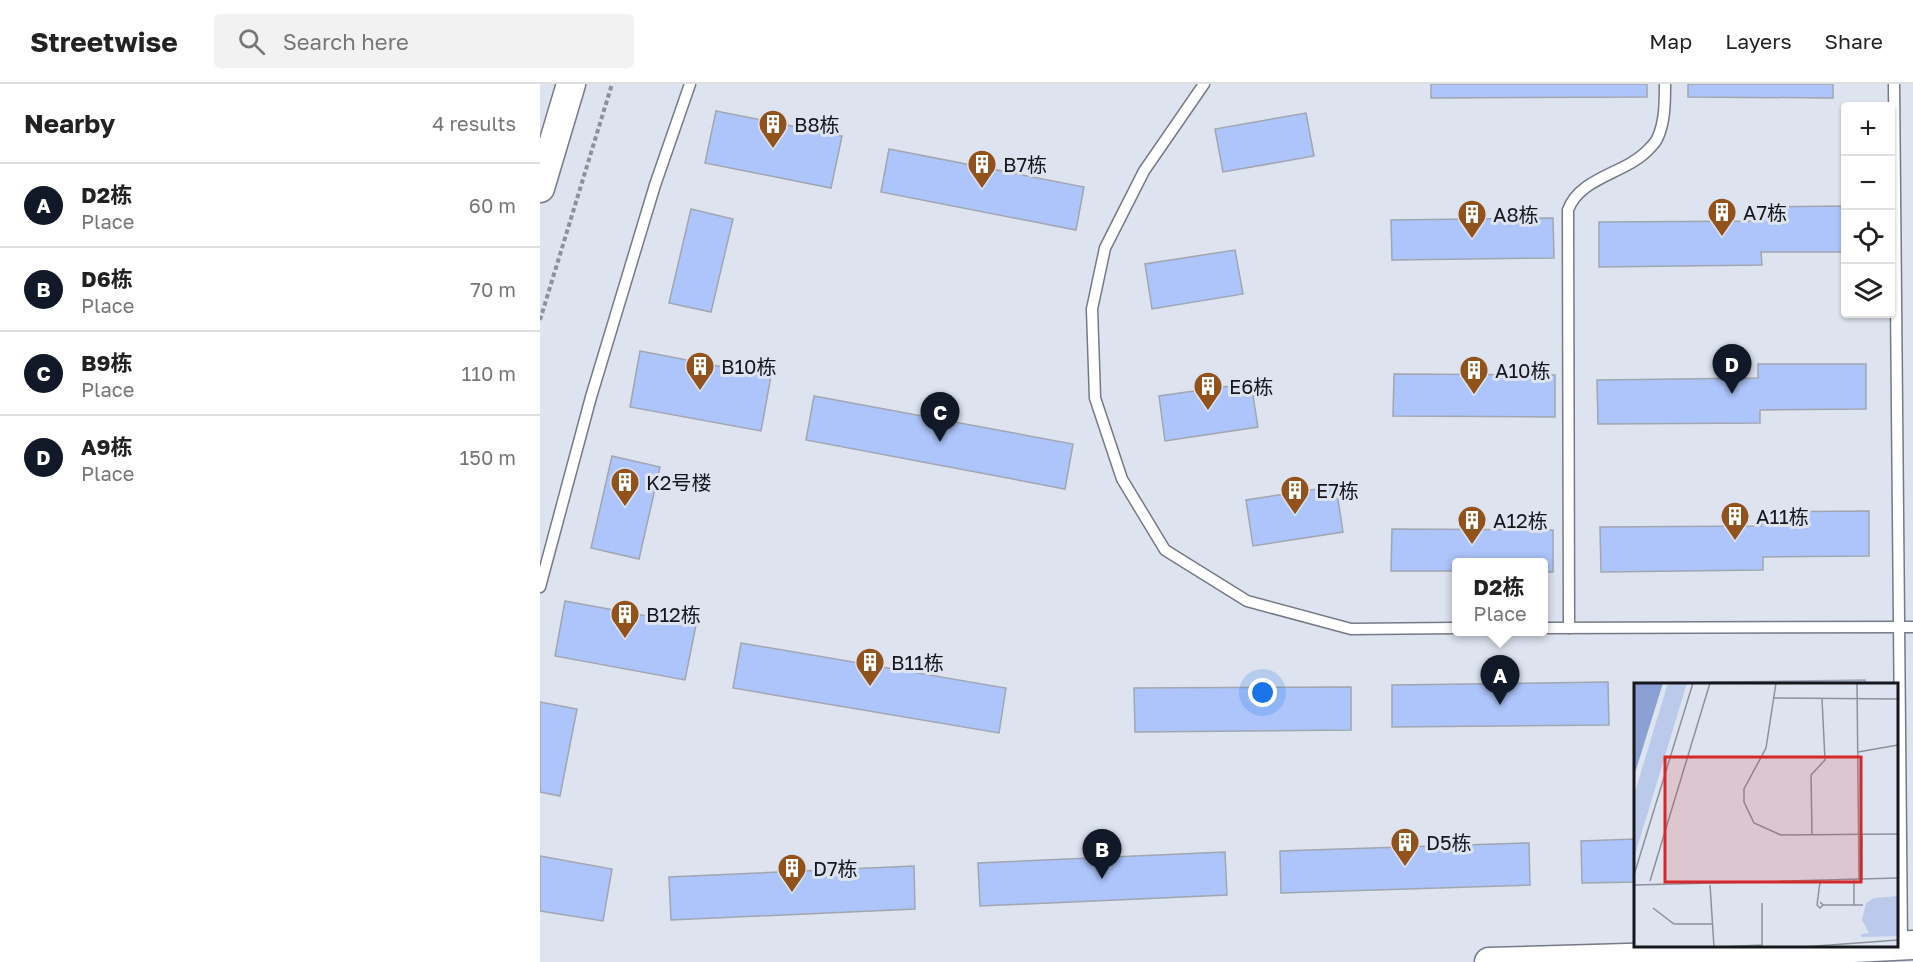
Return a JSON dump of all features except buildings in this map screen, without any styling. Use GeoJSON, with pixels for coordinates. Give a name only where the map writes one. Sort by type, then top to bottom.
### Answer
{"type":"FeatureCollection","features":[{"type":"Feature","properties":{"kind":"street"},"geometry":{"type":"LineString","coordinates":[[540,188],[572,84]]}},
{"type":"Feature","properties":{"kind":"street"},"geometry":{"type":"LineString","coordinates":[[1489,962],[1864,955],[1907,946]]}},
{"type":"Feature","properties":{"kind":"lane"},"geometry":{"type":"LineString","coordinates":[[540,587],[595,386],[655,185],[690,84]]}},
{"type":"Feature","properties":{"kind":"lane"},"geometry":{"type":"LineString","coordinates":[[1204,84],[1144,171],[1105,248],[1094,299],[1092,309],[1095,398],[1122,479],[1166,550],[1247,601],[1351,629],[1452,628]]}},
{"type":"Feature","properties":{"kind":"lane"},"geometry":{"type":"LineString","coordinates":[[1569,628],[1568,210],[1572,200],[1586,186],[1639,159],[1657,141],[1665,107],[1665,84]]}},
{"type":"Feature","properties":{"kind":"lane"},"geometry":{"type":"LineString","coordinates":[[1894,84],[1898,627],[1907,946]]}},
{"type":"Feature","properties":{"kind":"lane"},"geometry":{"type":"LineString","coordinates":[[1548,628],[1913,627]]}},
{"type":"Feature","properties":{"kind":"path"},"geometry":{"type":"LineString","coordinates":[[540,320],[612,84]]}},
{"type":"Feature","properties":{"kind":"place","name":"B8栋"},"geometry":{"type":"Point","coordinates":[773,150]}},
{"type":"Feature","properties":{"kind":"place","name":"B7栋"},"geometry":{"type":"Point","coordinates":[982,190]}},
{"type":"Feature","properties":{"kind":"place","name":"A7栋"},"geometry":{"type":"Point","coordinates":[1722,238]}},
{"type":"Feature","properties":{"kind":"place","name":"A8栋"},"geometry":{"type":"Point","coordinates":[1472,240]}},
{"type":"Feature","properties":{"kind":"place","name":"B10栋"},"geometry":{"type":"Point","coordinates":[700,392]}},
{"type":"Feature","properties":{"kind":"place","name":"A9栋"},"geometry":{"type":"Point","coordinates":[1732,394]}},
{"type":"Feature","properties":{"kind":"place","name":"A10栋"},"geometry":{"type":"Point","coordinates":[1474,396]}},
{"type":"Feature","properties":{"kind":"place","name":"E6栋"},"geometry":{"type":"Point","coordinates":[1208,412]}},
{"type":"Feature","properties":{"kind":"place","name":"B9栋"},"geometry":{"type":"Point","coordinates":[940,442]}},
{"type":"Feature","properties":{"kind":"place","name":"K2号楼"},"geometry":{"type":"Point","coordinates":[625,508]}},
{"type":"Feature","properties":{"kind":"place","name":"E7栋"},"geometry":{"type":"Point","coordinates":[1295,516]}},
{"type":"Feature","properties":{"kind":"place","name":"A11栋"},"geometry":{"type":"Point","coordinates":[1735,542]}},
{"type":"Feature","properties":{"kind":"place","name":"A12栋"},"geometry":{"type":"Point","coordinates":[1472,546]}},
{"type":"Feature","properties":{"kind":"place","name":"B12栋"},"geometry":{"type":"Point","coordinates":[625,640]}},
{"type":"Feature","properties":{"kind":"place","name":"B11栋"},"geometry":{"type":"Point","coordinates":[870,688]}},
{"type":"Feature","properties":{"kind":"place","name":"D2栋"},"geometry":{"type":"Point","coordinates":[1500,705]}},
{"type":"Feature","properties":{"kind":"place","name":"D5栋"},"geometry":{"type":"Point","coordinates":[1405,868]}},
{"type":"Feature","properties":{"kind":"place","name":"D6栋"},"geometry":{"type":"Point","coordinates":[1102,879]}},
{"type":"Feature","properties":{"kind":"place","name":"D7栋"},"geometry":{"type":"Point","coordinates":[792,894]}}]}
